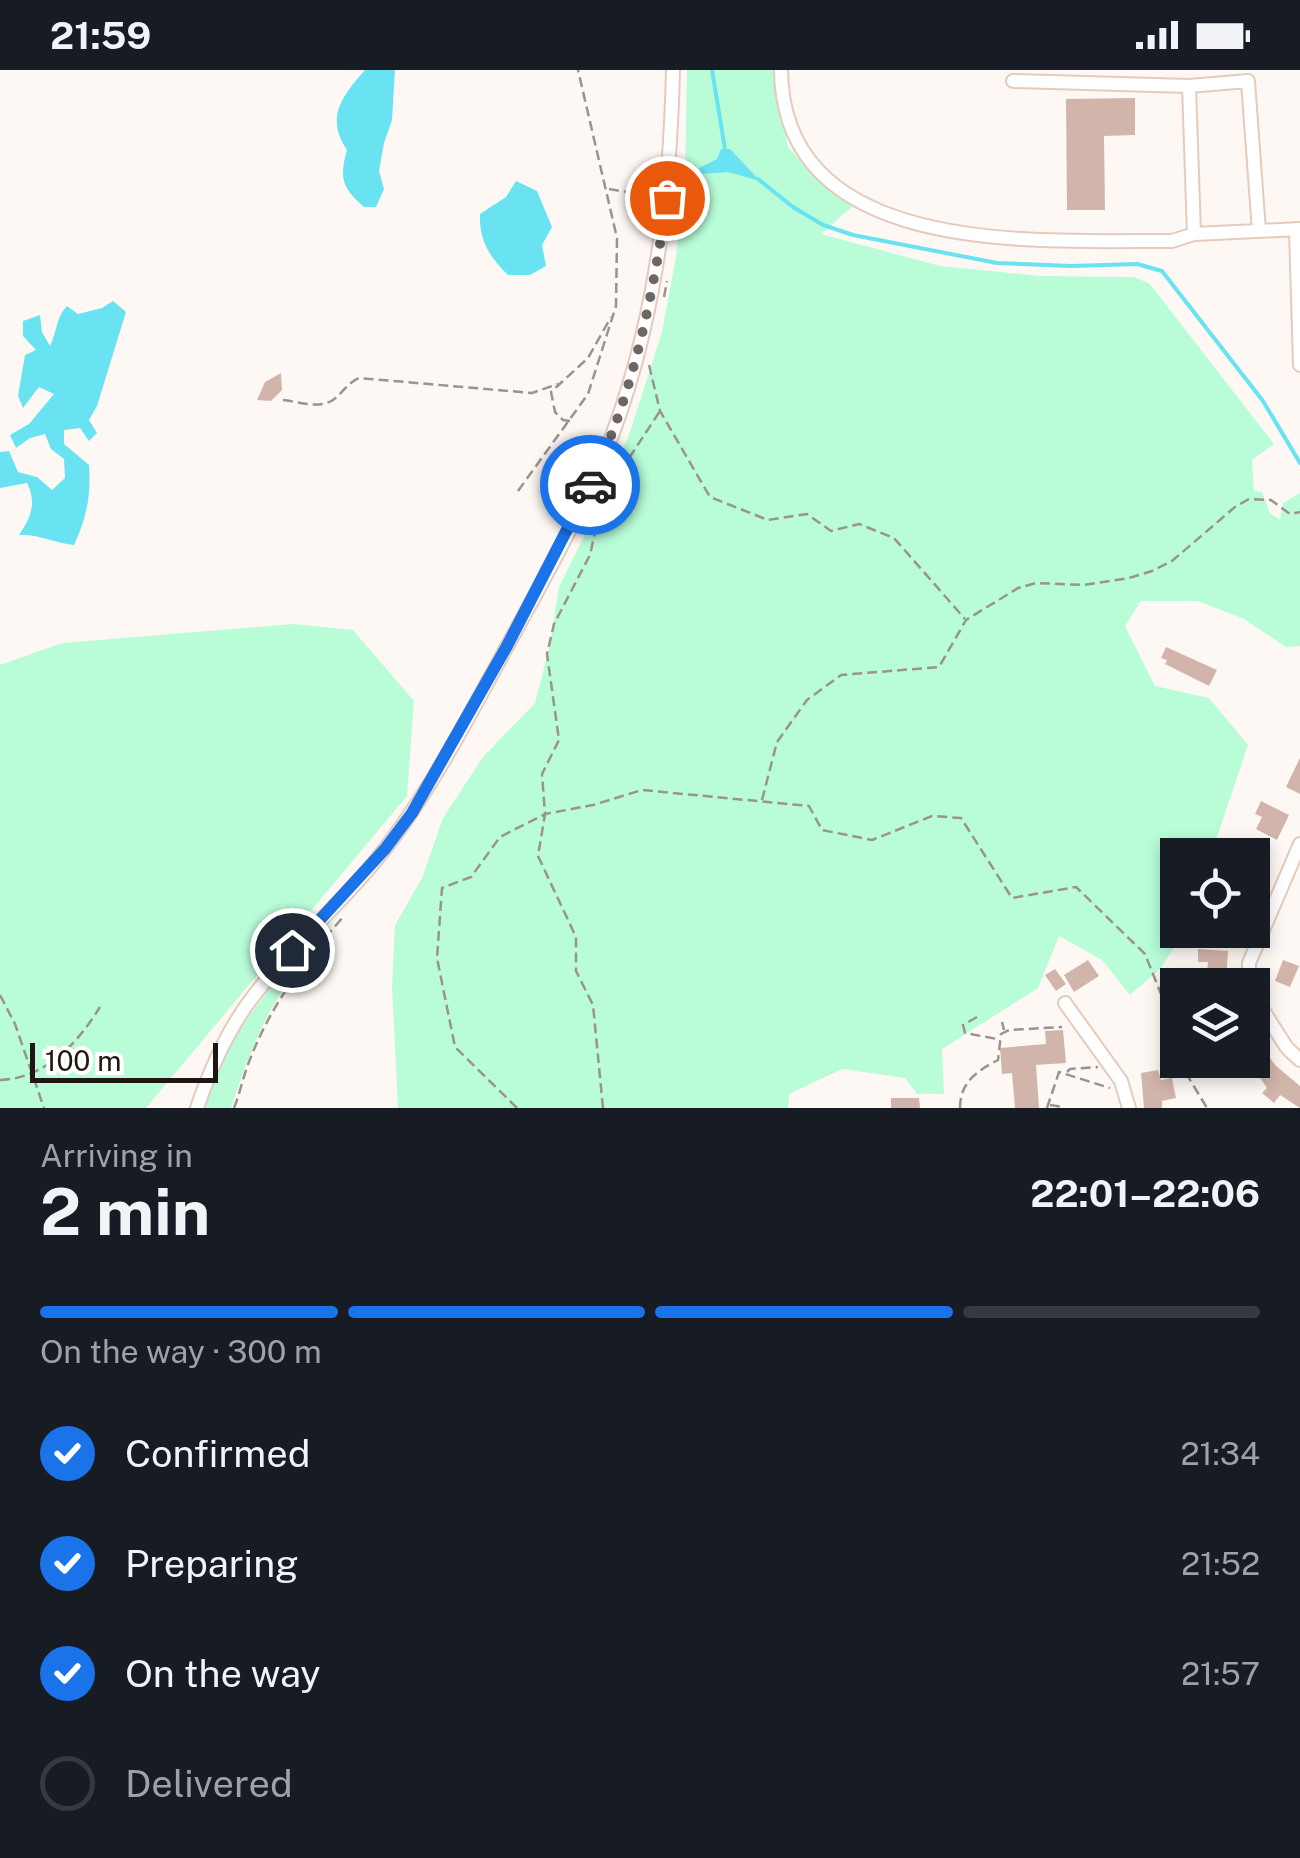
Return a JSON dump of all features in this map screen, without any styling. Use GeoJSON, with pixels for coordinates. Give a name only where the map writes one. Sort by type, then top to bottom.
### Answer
{"type":"FeatureCollection","features":[{"type":"Feature","properties":{"kind":"street"},"geometry":{"type":"LineString","coordinates":[[196,1108],[214,1061],[254,995],[385,849],[412,813],[451,749],[563,541],[604,456],[635,366],[656,272],[667,198],[673,70]]}},
{"type":"Feature","properties":{"kind":"street"},"geometry":{"type":"LineString","coordinates":[[782,70],[789,122],[796,142],[818,171],[848,195],[888,215],[930,227],[1009,240],[1172,241],[1194,234],[1298,229],[1300,365]]}},
{"type":"Feature","properties":{"kind":"street"},"geometry":{"type":"LineString","coordinates":[[1014,81],[1189,86],[1248,81],[1258,231]]}},
{"type":"Feature","properties":{"kind":"street"},"geometry":{"type":"LineString","coordinates":[[1189,86],[1194,234]]}},
{"type":"Feature","properties":{"kind":"street"},"geometry":{"type":"LineString","coordinates":[[1249,968],[1300,844]]}},
{"type":"Feature","properties":{"kind":"street"},"geometry":{"type":"LineString","coordinates":[[1065,1003],[1126,1091],[1129,1108]]}},
{"type":"Feature","properties":{"kind":"street"},"geometry":{"type":"LineString","coordinates":[[1270,1022],[1300,1060]]}},
{"type":"Feature","properties":{"kind":"path"},"geometry":{"type":"LineString","coordinates":[[518,491],[588,394],[616,306],[618,238],[578,70]]}},
{"type":"Feature","properties":{"kind":"path"},"geometry":{"type":"LineString","coordinates":[[608,189],[667,198]]}},
{"type":"Feature","properties":{"kind":"path"},"geometry":{"type":"LineString","coordinates":[[662,309],[668,276]]}},
{"type":"Feature","properties":{"kind":"path"},"geometry":{"type":"LineString","coordinates":[[571,421],[562,420],[551,403],[551,392],[588,358],[616,306]]}},
{"type":"Feature","properties":{"kind":"path"},"geometry":{"type":"LineString","coordinates":[[644,379],[649,363],[660,411],[710,497],[768,520],[807,514],[831,530],[859,524],[894,538],[966,620]]}},
{"type":"Feature","properties":{"kind":"path"},"geometry":{"type":"LineString","coordinates":[[283,400],[326,403],[359,378],[532,393],[558,384]]}},
{"type":"Feature","properties":{"kind":"path"},"geometry":{"type":"LineString","coordinates":[[603,1108],[593,1005],[576,971],[576,937],[538,856],[545,814],[542,774],[559,740],[547,654],[554,624],[590,555],[595,532],[616,506],[616,478],[660,411]]}},
{"type":"Feature","properties":{"kind":"path"},"geometry":{"type":"LineString","coordinates":[[762,802],[776,742],[807,700],[841,674],[939,667],[966,620],[1018,588],[1036,584],[1083,586],[1152,571],[1172,561],[1249,499],[1262,498],[1290,514],[1300,512]]}},
{"type":"Feature","properties":{"kind":"path"},"geometry":{"type":"LineString","coordinates":[[517,1108],[455,1047],[438,958],[442,888],[471,877],[500,837],[545,814],[642,790],[809,806],[822,830],[872,840],[932,816],[961,818],[1012,898],[1076,888],[1144,954],[1160,992]]}},
{"type":"Feature","properties":{"kind":"path"},"geometry":{"type":"LineString","coordinates":[[234,1108],[249,1061],[296,971],[351,908]]}},
{"type":"Feature","properties":{"kind":"path"},"geometry":{"type":"LineString","coordinates":[[0,995],[15,1024],[44,1108]]}},
{"type":"Feature","properties":{"kind":"path"},"geometry":{"type":"LineString","coordinates":[[0,1080],[32,1072],[68,1051],[100,1007]]}},
{"type":"Feature","properties":{"kind":"path"},"geometry":{"type":"LineString","coordinates":[[977,1017],[963,1025],[965,1033],[998,1039]]}},
{"type":"Feature","properties":{"kind":"path"},"geometry":{"type":"LineString","coordinates":[[1002,1022],[1004,1032]]}},
{"type":"Feature","properties":{"kind":"path"},"geometry":{"type":"LineString","coordinates":[[960,1108],[960,1095],[969,1079],[998,1060],[998,1039],[1004,1032],[1062,1026]]}},
{"type":"Feature","properties":{"kind":"path"},"geometry":{"type":"LineString","coordinates":[[1066,1073],[1070,1068],[1110,1066]]}},
{"type":"Feature","properties":{"kind":"path"},"geometry":{"type":"LineString","coordinates":[[1064,1107],[1048,1106],[1059,1072],[1094,1086],[1126,1091]]}},
{"type":"Feature","properties":{"kind":"path"},"geometry":{"type":"LineString","coordinates":[[1189,1078],[1207,1108]]}},
{"type":"Feature","properties":{"kind":"green space"},"geometry":{"type":"Polygon","coordinates":[[[687,70],[774,70],[788,147],[817,179],[854,205],[821,234],[940,266],[1040,276],[1134,277],[1150,284],[1274,444],[1252,460],[1254,491],[1262,492],[1270,513],[1280,520],[1283,503],[1300,493],[1300,646],[1286,647],[1244,619],[1198,601],[1141,601],[1125,626],[1155,686],[1209,698],[1248,745],[1217,838],[1160,838],[1160,948],[1174,948],[1161,968],[1130,995],[1102,960],[1059,936],[1038,988],[942,1049],[944,1094],[917,1094],[905,1078],[842,1069],[789,1094],[788,1108],[398,1108],[392,986],[395,925],[422,878],[443,818],[483,757],[535,703],[559,587],[629,435],[662,332],[676,257],[685,173],[687,70]]]}},
{"type":"Feature","properties":{"kind":"green space"},"geometry":{"type":"Polygon","coordinates":[[[293,624],[353,630],[414,701],[407,796],[146,1108],[0,1108],[0,665],[62,643],[293,624]]]}},
{"type":"Feature","properties":{"kind":"green space"},"geometry":{"type":"Polygon","coordinates":[[[344,910],[276,1002],[252,1050],[231,1108],[204,1108],[227,1050],[243,1025],[280,977],[344,910]]]}},
{"type":"Feature","properties":{"kind":"water"},"geometry":{"type":"Polygon","coordinates":[[[365,70],[395,70],[392,120],[379,171],[384,189],[376,207],[364,207],[347,188],[343,168],[347,150],[337,128],[343,98],[365,70]]]}},
{"type":"Feature","properties":{"kind":"water"},"geometry":{"type":"Polygon","coordinates":[[[721,149],[730,149],[760,181],[728,172],[702,174],[699,168],[717,159],[721,149]]]}},
{"type":"Feature","properties":{"kind":"water"},"geometry":{"type":"Polygon","coordinates":[[[516,181],[537,191],[552,227],[542,245],[546,266],[530,275],[508,275],[491,254],[481,232],[480,214],[506,197],[516,181]]]}},
{"type":"Feature","properties":{"kind":"water"},"geometry":{"type":"Polygon","coordinates":[[[113,301],[126,312],[97,406],[89,420],[97,433],[89,441],[80,428],[64,430],[64,444],[89,465],[87,506],[74,545],[19,535],[29,516],[32,497],[27,483],[0,488],[0,452],[9,451],[18,472],[37,477],[52,490],[65,478],[64,459],[51,449],[45,434],[16,448],[10,435],[29,424],[54,394],[39,387],[23,408],[18,396],[25,355],[36,350],[23,336],[23,321],[40,315],[42,332],[50,346],[67,306],[78,314],[113,301]]]}},
{"type":"Feature","properties":{"kind":"building"},"geometry":{"type":"Polygon","coordinates":[[[1135,98],[1135,135],[1104,136],[1105,210],[1067,210],[1066,99],[1135,98]]]}},
{"type":"Feature","properties":{"kind":"building"},"geometry":{"type":"Polygon","coordinates":[[[281,373],[282,390],[271,401],[257,400],[265,382],[281,373]]]}},
{"type":"Feature","properties":{"kind":"building"},"geometry":{"type":"Polygon","coordinates":[[[1166,647],[1217,670],[1209,686],[1165,664],[1167,660],[1161,658],[1166,647]]]}},
{"type":"Feature","properties":{"kind":"building"},"geometry":{"type":"Polygon","coordinates":[[[1300,758],[1300,794],[1286,787],[1300,758]]]}},
{"type":"Feature","properties":{"kind":"building"},"geometry":{"type":"Polygon","coordinates":[[[1261,801],[1289,815],[1277,840],[1256,829],[1262,817],[1255,814],[1261,801]]]}},
{"type":"Feature","properties":{"kind":"building"},"geometry":{"type":"Polygon","coordinates":[[[1198,949],[1228,951],[1227,968],[1207,968],[1208,962],[1198,962],[1198,949]]]}},
{"type":"Feature","properties":{"kind":"building"},"geometry":{"type":"Polygon","coordinates":[[[1088,960],[1099,976],[1074,992],[1064,975],[1088,960]]]}},
{"type":"Feature","properties":{"kind":"building"},"geometry":{"type":"Polygon","coordinates":[[[1283,960],[1299,966],[1290,987],[1275,981],[1283,960]]]}},
{"type":"Feature","properties":{"kind":"building"},"geometry":{"type":"Polygon","coordinates":[[[1055,969],[1066,984],[1056,991],[1045,975],[1055,969]]]}},
{"type":"Feature","properties":{"kind":"building"},"geometry":{"type":"Polygon","coordinates":[[[1063,1030],[1066,1063],[1036,1065],[1039,1108],[1015,1108],[1012,1073],[1002,1074],[1000,1048],[1046,1044],[1045,1031],[1063,1030]]]}},
{"type":"Feature","properties":{"kind":"building"},"geometry":{"type":"Polygon","coordinates":[[[1270,1058],[1300,1086],[1300,1108],[1280,1095],[1274,1103],[1262,1093],[1267,1088],[1260,1078],[1270,1078],[1270,1058]]]}},
{"type":"Feature","properties":{"kind":"building"},"geometry":{"type":"Polygon","coordinates":[[[1158,1070],[1161,1080],[1172,1078],[1176,1098],[1162,1101],[1162,1108],[1144,1108],[1141,1073],[1158,1070]]]}},
{"type":"Feature","properties":{"kind":"building"},"geometry":{"type":"Polygon","coordinates":[[[891,1098],[919,1098],[920,1108],[891,1108],[891,1098]]]}},
{"type":"Feature","properties":{"kind":"waterway"},"geometry":{"type":"LineString","coordinates":[[712,70],[725,149]]}},
{"type":"Feature","properties":{"kind":"waterway"},"geometry":{"type":"LineString","coordinates":[[758,179],[823,225],[853,235],[997,263],[1137,264],[1162,271],[1263,401],[1300,463]]}},
{"type":"Feature","properties":{"kind":"way so far"},"geometry":{"type":"LineString","coordinates":[[590,485],[635,366],[656,272],[667,198]]}},
{"type":"Feature","properties":{"kind":"route"},"geometry":{"type":"LineString","coordinates":[[292,950],[385,849],[412,813],[507,646],[590,485]]}}]}
